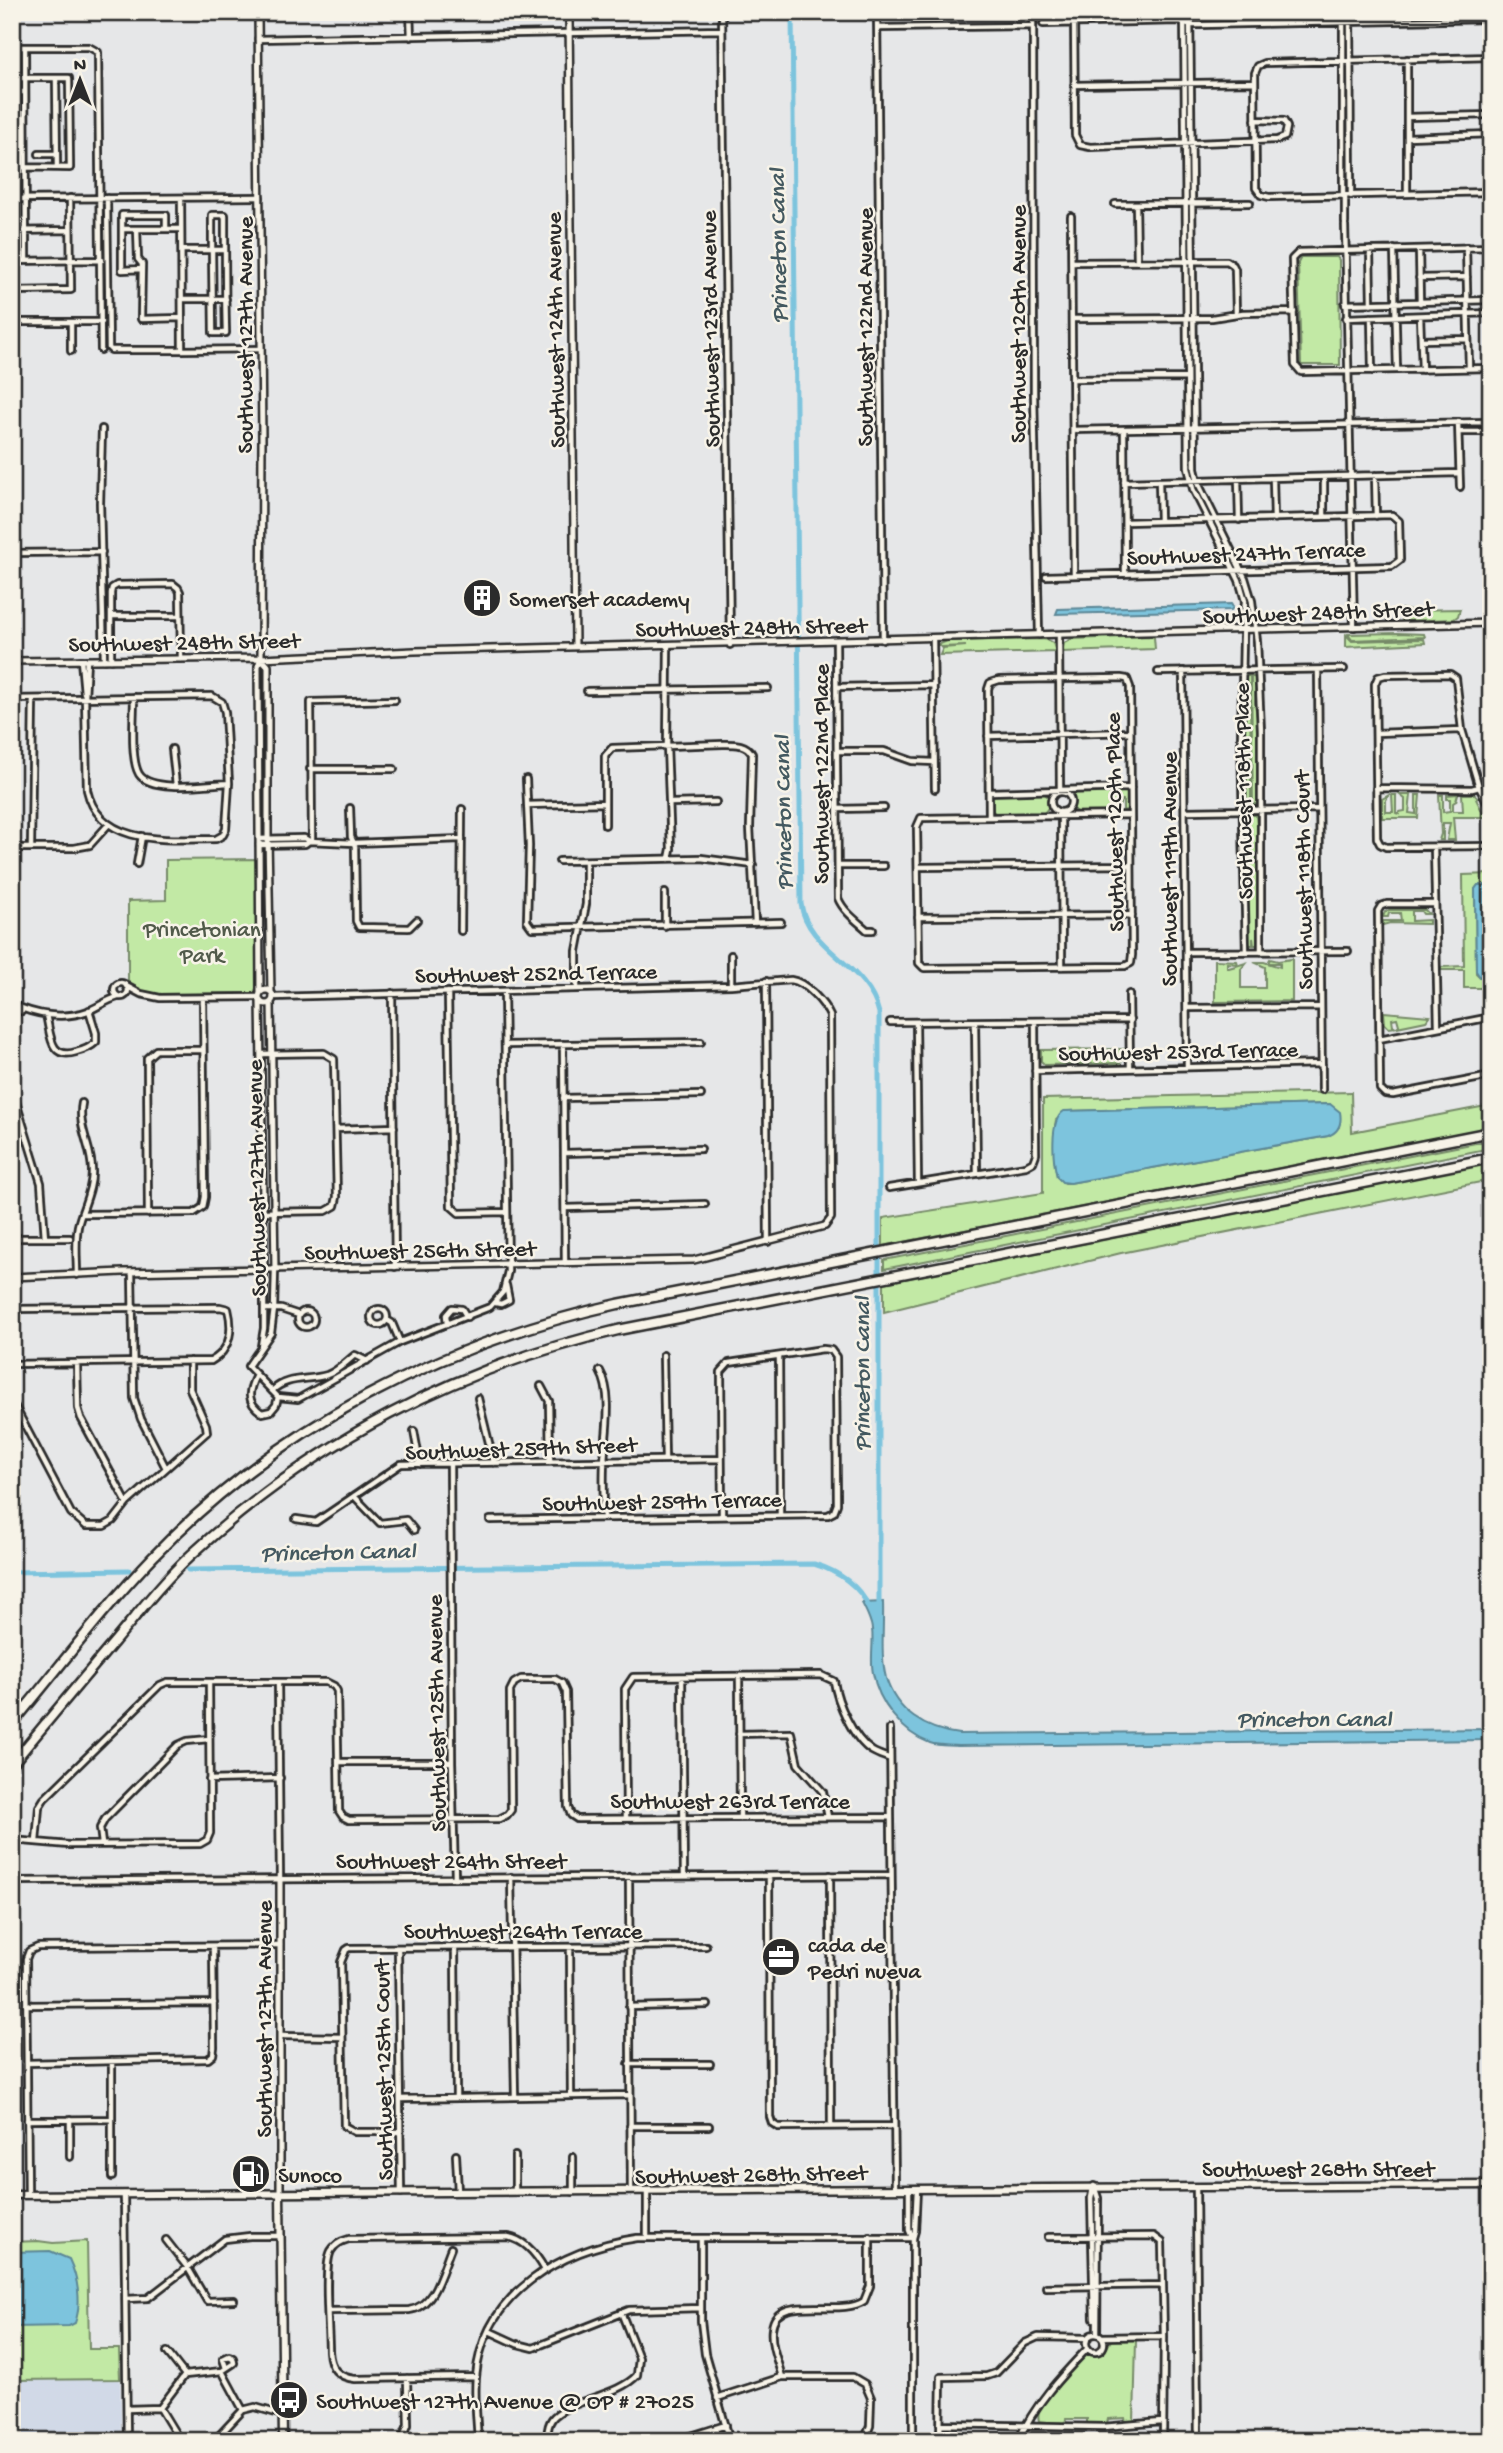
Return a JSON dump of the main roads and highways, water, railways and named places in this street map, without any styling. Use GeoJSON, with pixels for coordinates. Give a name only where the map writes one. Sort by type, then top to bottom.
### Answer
{"type":"FeatureCollection","features":[{"type":"Feature","properties":{"kind":"highway"},"geometry":{"type":"LineString","coordinates":[[12,1724],[155,1555],[223,1493],[306,1432],[367,1395],[443,1359],[515,1332],[581,1312],[1491,1132]]}},
{"type":"Feature","properties":{"kind":"highway"},"geometry":{"type":"LineString","coordinates":[[12,1764],[158,1588],[191,1555],[293,1472],[346,1437],[408,1403],[482,1371],[542,1350],[618,1330],[1491,1158]]}},
{"type":"Feature","properties":{"kind":"main road","name":"Southwest 268th Street"},"geometry":{"type":"LineString","coordinates":[[12,2195],[1491,2185]]}},
{"type":"Feature","properties":{"kind":"main road","name":"Southwest 127th Avenue"},"geometry":{"type":"LineString","coordinates":[[281,2193],[283,2441]]}},
{"type":"Feature","properties":{"kind":"water"},"geometry":{"type":"Polygon","coordinates":[[[1231,604],[1231,610],[1056,614],[1058,609],[1231,604]]]}},
{"type":"Feature","properties":{"kind":"water"},"geometry":{"type":"Polygon","coordinates":[[[1478,885],[1491,885],[1491,977],[1480,977],[1476,971],[1475,889],[1478,885]]]}},
{"type":"Feature","properties":{"kind":"water"},"geometry":{"type":"Polygon","coordinates":[[[1330,1104],[1340,1112],[1341,1120],[1337,1130],[1328,1136],[1070,1183],[1062,1182],[1057,1177],[1054,1132],[1059,1116],[1064,1111],[1330,1104]]]}},
{"type":"Feature","properties":{"kind":"water","name":"Princeton Canal"},"geometry":{"type":"Polygon","coordinates":[[[883,1602],[883,1660],[891,1690],[897,1701],[914,1717],[947,1732],[1491,1729],[1491,1740],[958,1746],[933,1744],[901,1724],[886,1705],[876,1684],[872,1668],[871,1626],[862,1603],[883,1602]]]}},
{"type":"Feature","properties":{"kind":"water"},"geometry":{"type":"Polygon","coordinates":[[[50,2251],[69,2259],[72,2266],[79,2299],[75,2323],[69,2326],[12,2327],[12,2252],[50,2251]]]}},
{"type":"Feature","properties":{"kind":"waterway","name":"Princeton Canal"},"geometry":{"type":"LineString","coordinates":[[792,12],[801,904],[806,920],[815,934],[863,982],[873,996],[879,1013],[879,1607]]}},
{"type":"Feature","properties":{"kind":"waterway","name":"Princeton Canal"},"geometry":{"type":"LineString","coordinates":[[188,1570],[814,1564],[854,1586],[870,1609]]}},
{"type":"Feature","properties":{"kind":"waterway","name":"Princeton Canal"},"geometry":{"type":"LineString","coordinates":[[12,1572],[129,1570]]}},
{"type":"Feature","properties":{"kind":"place","name":"Somerset academy"},"geometry":{"type":"Point","coordinates":[482,598]}},
{"type":"Feature","properties":{"kind":"place","name":"cada de Pedri nueva"},"geometry":{"type":"Point","coordinates":[781,1957]}},
{"type":"Feature","properties":{"kind":"place","name":"Sunoco"},"geometry":{"type":"Point","coordinates":[251,2174]}},
{"type":"Feature","properties":{"kind":"place","name":"Southwest 127th Avenue @ OP # 27025"},"geometry":{"type":"Point","coordinates":[289,2400]}},
{"type":"Feature","properties":{"kind":"park label","name":"Princetonian Park"},"geometry":{"type":"Point","coordinates":[202,941]}}]}
